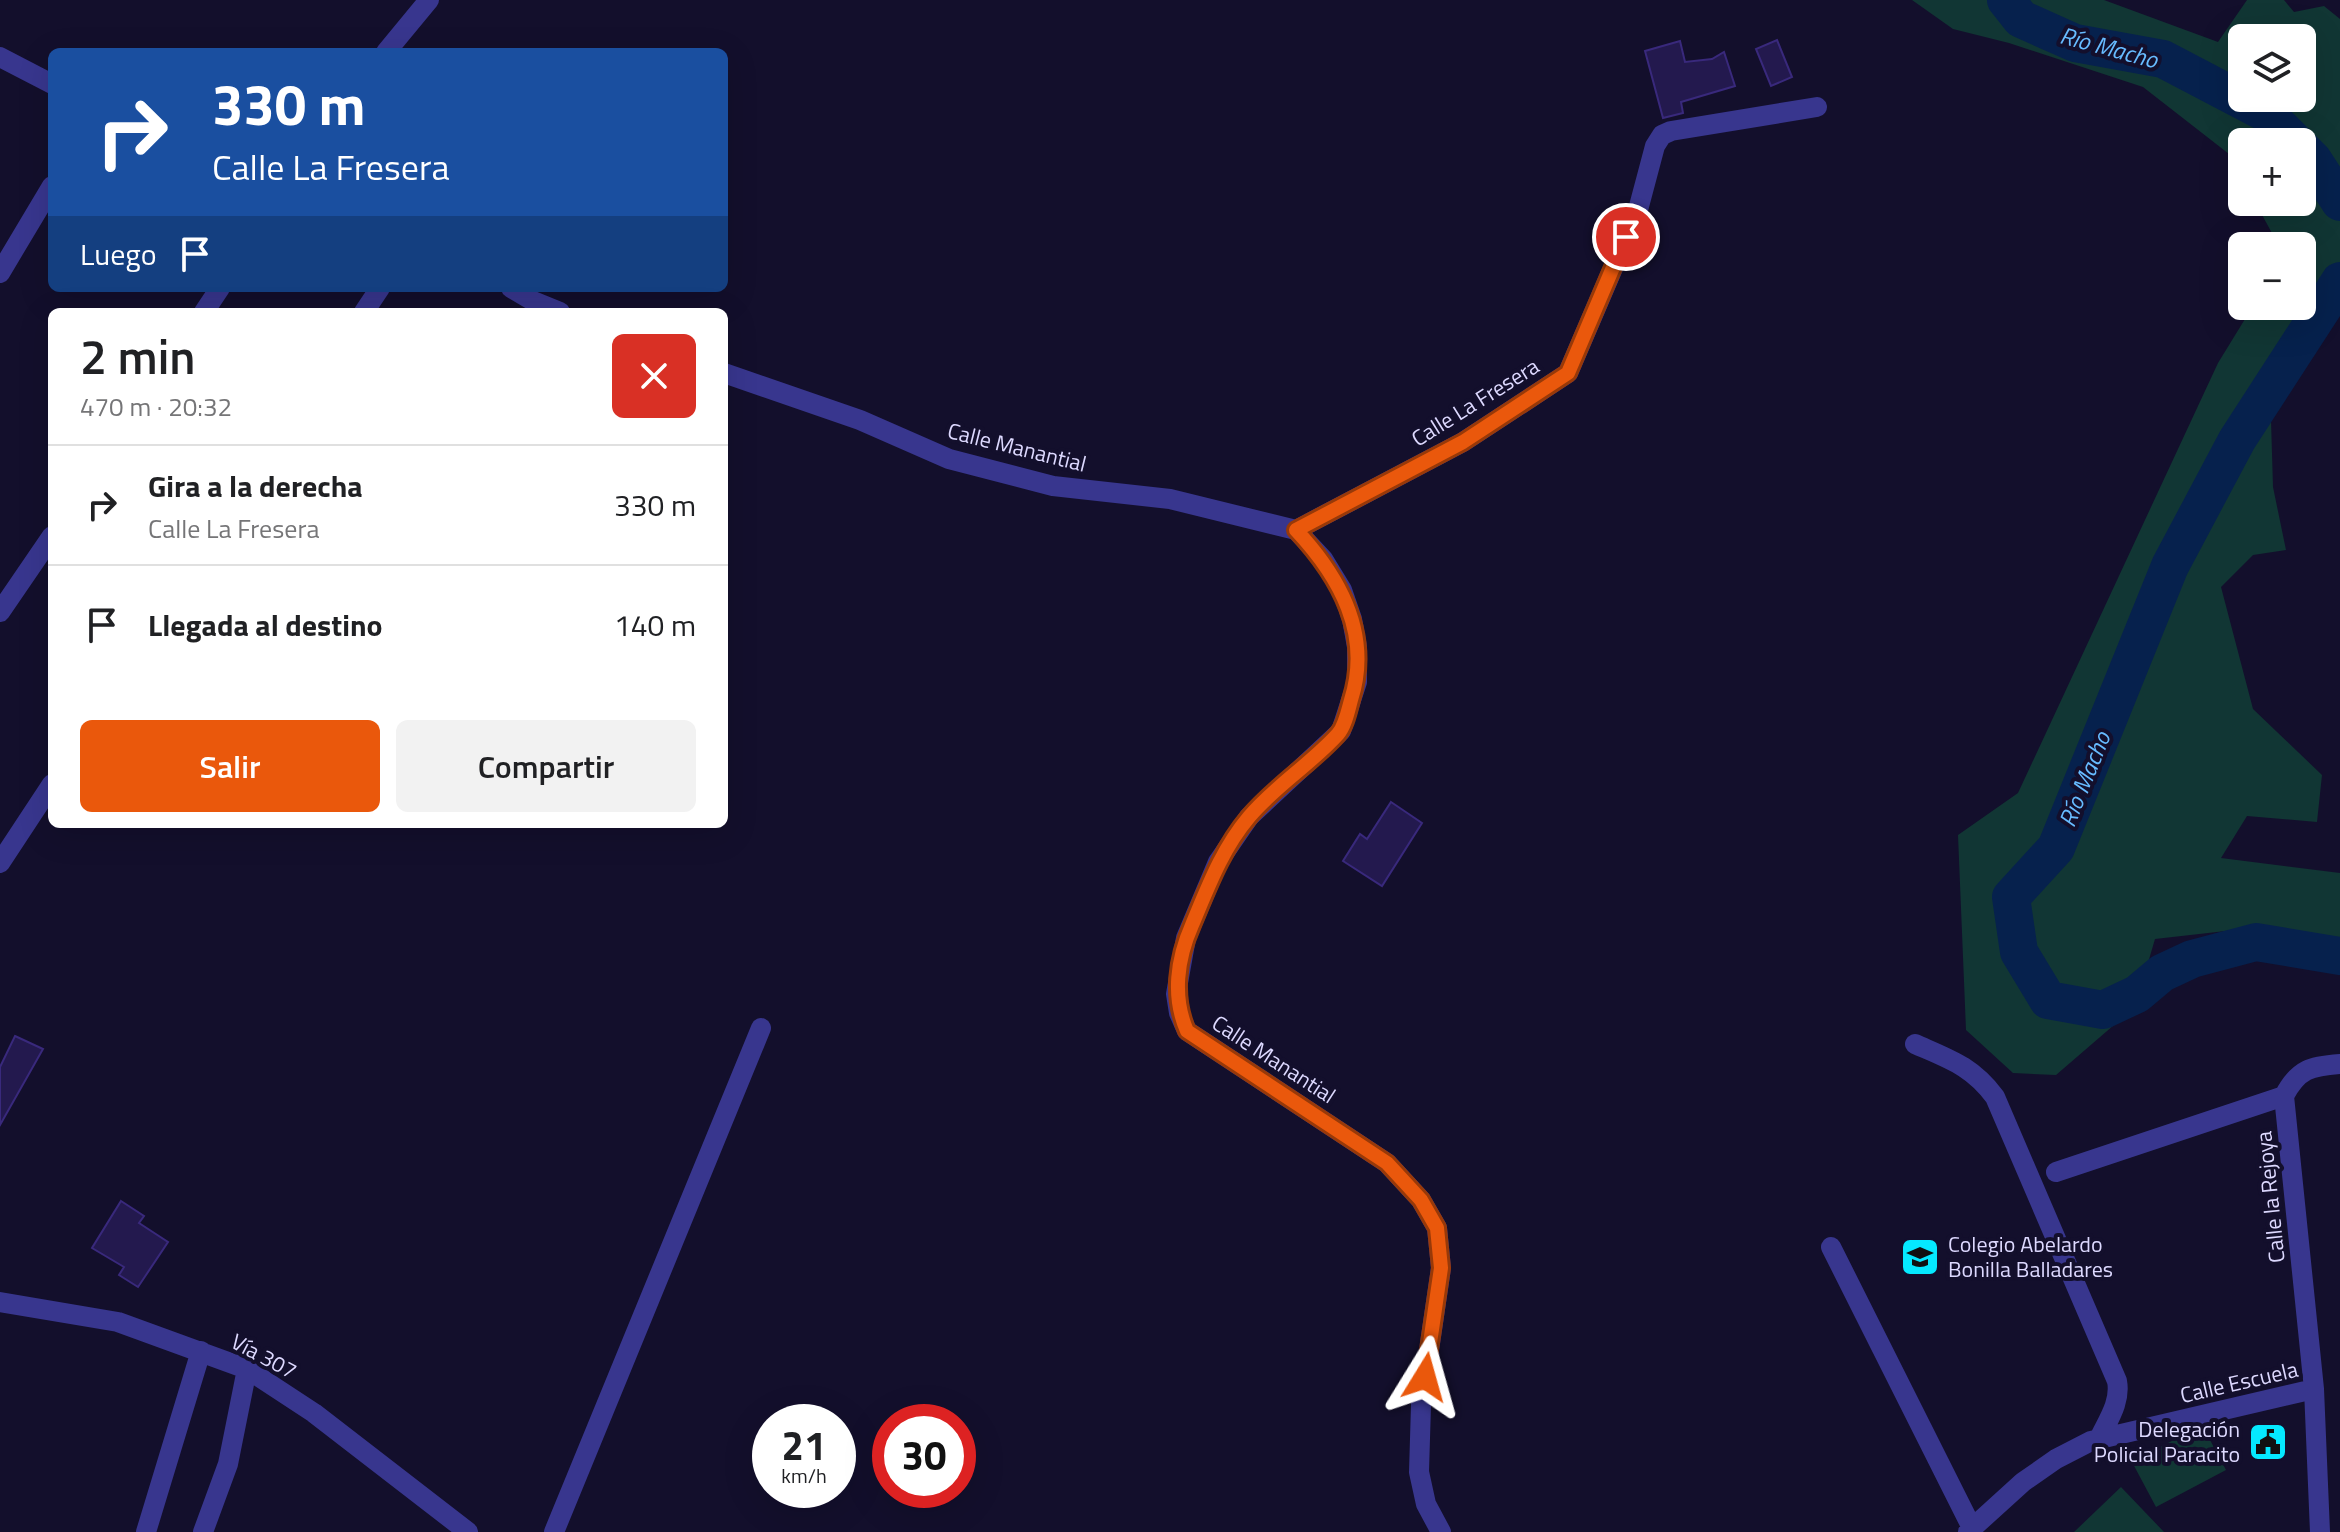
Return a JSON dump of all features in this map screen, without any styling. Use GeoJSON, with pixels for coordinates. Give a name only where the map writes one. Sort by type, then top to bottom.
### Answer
{"type":"FeatureCollection","features":[{"type":"Feature","properties":{"kind":"street"},"geometry":{"type":"LineString","coordinates":[[389,48],[429,0]]}},
{"type":"Feature","properties":{"kind":"street"},"geometry":{"type":"LineString","coordinates":[[0,57],[48,82]]}},
{"type":"Feature","properties":{"kind":"street","name":"Calle La Fresera"},"geometry":{"type":"LineString","coordinates":[[1296,530],[1463,442],[1568,373],[1638,210],[1655,146],[1662,135],[1817,107]]}},
{"type":"Feature","properties":{"kind":"street"},"geometry":{"type":"LineString","coordinates":[[0,273],[48,193]]}},
{"type":"Feature","properties":{"kind":"street"},"geometry":{"type":"LineString","coordinates":[[518,292],[550,308]]}},
{"type":"Feature","properties":{"kind":"street","name":"Calle Manantial"},"geometry":{"type":"LineString","coordinates":[[728,374],[860,420],[949,459],[1053,486],[1170,499],[1296,530],[1323,559],[1342,590],[1357,647],[1357,682],[1341,731],[1249,817],[1218,862],[1186,938],[1176,994],[1179,1013],[1187,1031],[1387,1163],[1421,1200],[1437,1228],[1441,1268],[1421,1405],[1419,1472],[1426,1504],[1441,1532]]}},
{"type":"Feature","properties":{"kind":"street"},"geometry":{"type":"LineString","coordinates":[[0,612],[48,542]]}},
{"type":"Feature","properties":{"kind":"street"},"geometry":{"type":"LineString","coordinates":[[0,863],[48,790]]}},
{"type":"Feature","properties":{"kind":"street"},"geometry":{"type":"LineString","coordinates":[[554,1532],[761,1028]]}},
{"type":"Feature","properties":{"kind":"street"},"geometry":{"type":"LineString","coordinates":[[1915,1044],[1967,1067],[1995,1097],[2117,1381],[2117,1402],[2099,1439]]}},
{"type":"Feature","properties":{"kind":"street"},"geometry":{"type":"LineString","coordinates":[[2284,1096],[2293,1080],[2302,1073],[2317,1066],[2340,1064]]}},
{"type":"Feature","properties":{"kind":"street","name":"Calle la Rejoya"},"geometry":{"type":"LineString","coordinates":[[2056,1172],[2284,1096],[2314,1389],[2320,1532]]}},
{"type":"Feature","properties":{"kind":"street"},"geometry":{"type":"LineString","coordinates":[[1831,1247],[1970,1530]]}},
{"type":"Feature","properties":{"kind":"street","name":"Vía 307"},"geometry":{"type":"LineString","coordinates":[[0,1302],[118,1322],[247,1369],[314,1413],[468,1532]]}},
{"type":"Feature","properties":{"kind":"street"},"geometry":{"type":"LineString","coordinates":[[146,1532],[201,1351]]}},
{"type":"Feature","properties":{"kind":"street"},"geometry":{"type":"LineString","coordinates":[[203,1532],[228,1464],[247,1369]]}},
{"type":"Feature","properties":{"kind":"street","name":"Calle Escuela"},"geometry":{"type":"LineString","coordinates":[[1970,1530],[2023,1482],[2056,1459],[2099,1439],[2314,1389]]}},
{"type":"Feature","properties":{"kind":"green space"},"geometry":{"type":"Polygon","coordinates":[[[1912,0],[2104,0],[2218,42],[2228,28],[2228,112],[2316,112],[2316,24],[2230,24],[2247,0],[2284,0],[2294,12],[2324,6],[2340,19],[2340,298],[2326,329],[2271,420],[2273,487],[2286,550],[2253,555],[2221,587],[2253,709],[2322,775],[2317,822],[2247,816],[2221,858],[2340,873],[2340,938],[2252,928],[2155,939],[2140,990],[2114,1025],[2056,1075],[2013,1073],[1966,1030],[1958,835],[2018,793],[2218,363],[2244,320],[2316,320],[2316,232],[2271,232],[2263,216],[2316,216],[2316,128],[2228,128],[2228,153],[2143,87],[2009,43],[1953,29],[1912,0]]]}},
{"type":"Feature","properties":{"kind":"green space"},"geometry":{"type":"Polygon","coordinates":[[[2202,1425],[2226,1470],[2156,1507],[2132,1462],[2202,1425]]]}},
{"type":"Feature","properties":{"kind":"green space"},"geometry":{"type":"Polygon","coordinates":[[[2121,1487],[2164,1532],[2074,1532],[2121,1487]]]}},
{"type":"Feature","properties":{"kind":"building"},"geometry":{"type":"Polygon","coordinates":[[[1777,40],[1792,77],[1771,86],[1756,49],[1777,40]]]}},
{"type":"Feature","properties":{"kind":"building"},"geometry":{"type":"Polygon","coordinates":[[[1680,41],[1685,62],[1712,59],[1724,52],[1735,86],[1681,102],[1683,113],[1663,118],[1645,51],[1680,41]]]}},
{"type":"Feature","properties":{"kind":"building"},"geometry":{"type":"Polygon","coordinates":[[[1391,802],[1422,823],[1382,886],[1343,861],[1360,834],[1367,839],[1391,802]]]}},
{"type":"Feature","properties":{"kind":"building"},"geometry":{"type":"Polygon","coordinates":[[[15,1036],[43,1049],[0,1125],[0,1067],[15,1036]]]}},
{"type":"Feature","properties":{"kind":"building"},"geometry":{"type":"Polygon","coordinates":[[[121,1201],[144,1216],[139,1223],[168,1242],[138,1287],[119,1275],[124,1267],[92,1248],[121,1201]]]}},
{"type":"Feature","properties":{"kind":"waterway","name":"Río Macho"},"geometry":{"type":"LineString","coordinates":[[2006,0],[2021,19],[2075,43],[2163,59],[2266,113],[2281,128]]}},
{"type":"Feature","properties":{"kind":"waterway","name":"Río Macho"},"geometry":{"type":"LineString","coordinates":[[2316,165],[2340,202]]}},
{"type":"Feature","properties":{"kind":"waterway","name":"Río Macho"},"geometry":{"type":"LineString","coordinates":[[2340,281],[2237,440],[2170,566],[2056,848],[2011,897],[2019,952],[2048,1000],[2103,1010],[2137,994],[2162,973],[2192,959],[2256,942],[2340,956]]}},
{"type":"Feature","properties":{"kind":"place","name":"Colegio Abelardo Bonilla Balladares"},"geometry":{"type":"Point","coordinates":[1920,1257]}},
{"type":"Feature","properties":{"kind":"place","name":"Delegación Policial Paracito"},"geometry":{"type":"Point","coordinates":[2268,1442]}},
{"type":"Feature","properties":{"kind":"route"},"geometry":{"type":"LineString","coordinates":[[1425,1377],[1441,1268],[1437,1228],[1421,1200],[1387,1163],[1187,1031],[1179,1013],[1176,994],[1186,938],[1218,862],[1249,817],[1341,731],[1357,682],[1357,647],[1342,590],[1323,559],[1296,530],[1463,442],[1568,373],[1626,237]]}}]}
